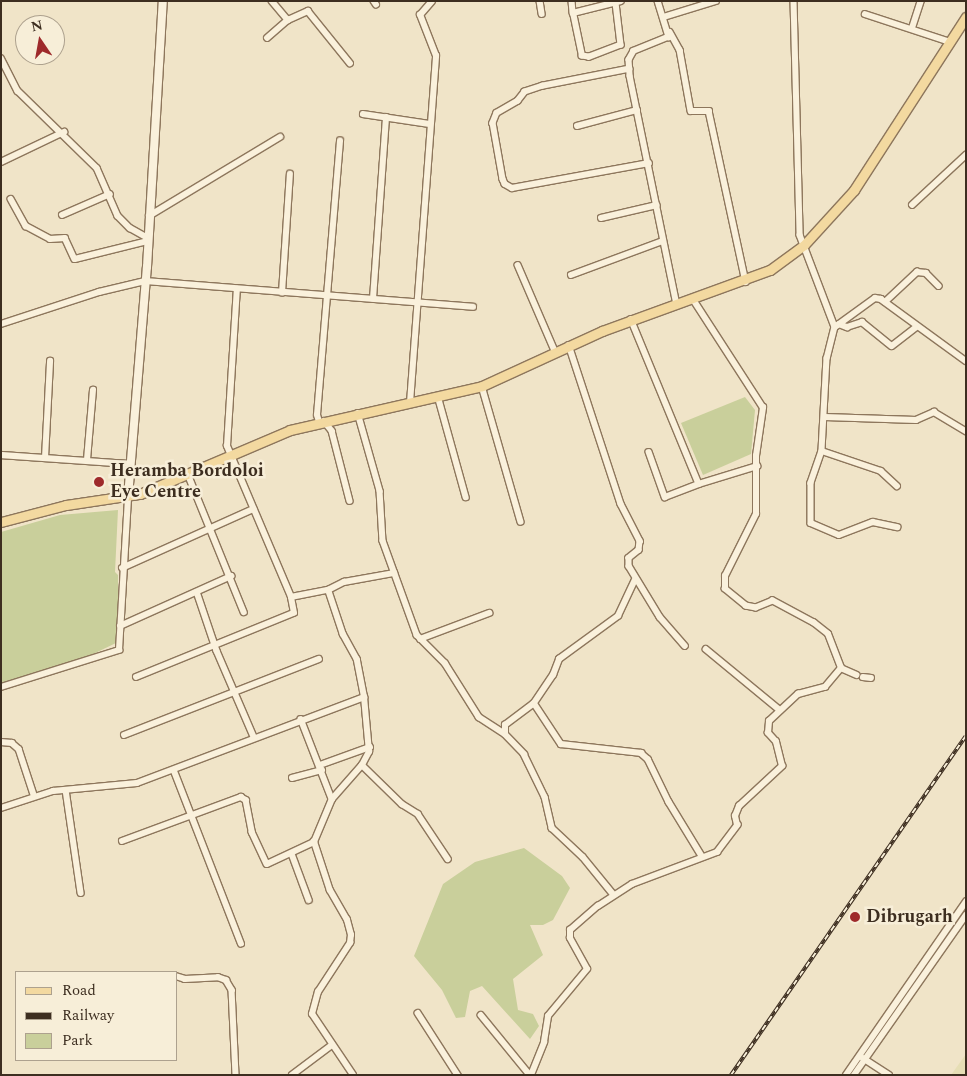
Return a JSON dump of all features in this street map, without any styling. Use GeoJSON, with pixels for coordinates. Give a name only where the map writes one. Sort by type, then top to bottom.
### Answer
{"type":"FeatureCollection","features":[{"type":"Feature","properties":{"kind":"main road"},"geometry":{"type":"LineString","coordinates":[[1,522],[66,505],[128,497],[188,474],[229,454],[322,422],[482,386],[569,344],[631,319],[746,282],[770,270],[804,245],[836,213],[864,177],[966,17]]}},
{"type":"Feature","properties":{"kind":"street"},"geometry":{"type":"LineString","coordinates":[[1,687],[119,650],[122,568],[145,281],[164,1]]}},
{"type":"Feature","properties":{"kind":"street"},"geometry":{"type":"LineString","coordinates":[[272,1],[288,20]]}},
{"type":"Feature","properties":{"kind":"street"},"geometry":{"type":"LineString","coordinates":[[410,402],[429,124],[436,56],[420,15],[432,1]]}},
{"type":"Feature","properties":{"kind":"street"},"geometry":{"type":"LineString","coordinates":[[540,1],[542,14]]}},
{"type":"Feature","properties":{"kind":"street"},"geometry":{"type":"LineString","coordinates":[[572,1],[574,13],[582,56],[589,57],[621,46],[619,2],[574,13]]}},
{"type":"Feature","properties":{"kind":"street"},"geometry":{"type":"LineString","coordinates":[[658,1],[670,32],[680,50],[691,111],[709,111],[746,282]]}},
{"type":"Feature","properties":{"kind":"street"},"geometry":{"type":"LineString","coordinates":[[664,17],[716,1]]}},
{"type":"Feature","properties":{"kind":"street"},"geometry":{"type":"LineString","coordinates":[[794,1],[800,235],[837,326]]}},
{"type":"Feature","properties":{"kind":"street"},"geometry":{"type":"LineString","coordinates":[[912,28],[921,1]]}},
{"type":"Feature","properties":{"kind":"street"},"geometry":{"type":"LineString","coordinates":[[267,38],[288,20],[308,11],[350,64]]}},
{"type":"Feature","properties":{"kind":"street"},"geometry":{"type":"LineString","coordinates":[[865,14],[950,42]]}},
{"type":"Feature","properties":{"kind":"street"},"geometry":{"type":"LineString","coordinates":[[670,32],[664,41],[634,50],[630,68],[677,305]]}},
{"type":"Feature","properties":{"kind":"street"},"geometry":{"type":"LineString","coordinates":[[1,58],[18,91],[64,132],[97,168],[118,216],[130,228],[148,239]]}},
{"type":"Feature","properties":{"kind":"street"},"geometry":{"type":"LineString","coordinates":[[630,68],[543,86],[525,92],[518,101],[497,113],[493,123],[503,179],[504,184],[512,188],[649,163]]}},
{"type":"Feature","properties":{"kind":"street"},"geometry":{"type":"LineString","coordinates":[[577,126],[637,110]]}},
{"type":"Feature","properties":{"kind":"street"},"geometry":{"type":"LineString","coordinates":[[363,114],[429,124]]}},
{"type":"Feature","properties":{"kind":"street"},"geometry":{"type":"LineString","coordinates":[[373,299],[386,118]]}},
{"type":"Feature","properties":{"kind":"street"},"geometry":{"type":"LineString","coordinates":[[1,162],[64,132]]}},
{"type":"Feature","properties":{"kind":"street"},"geometry":{"type":"LineString","coordinates":[[149,216],[280,137]]}},
{"type":"Feature","properties":{"kind":"street"},"geometry":{"type":"LineString","coordinates":[[340,141],[317,414],[322,422],[332,431],[350,501]]}},
{"type":"Feature","properties":{"kind":"street"},"geometry":{"type":"LineString","coordinates":[[912,205],[966,156]]}},
{"type":"Feature","properties":{"kind":"street"},"geometry":{"type":"LineString","coordinates":[[282,293],[290,174]]}},
{"type":"Feature","properties":{"kind":"street"},"geometry":{"type":"LineString","coordinates":[[62,215],[110,194]]}},
{"type":"Feature","properties":{"kind":"street"},"geometry":{"type":"LineString","coordinates":[[11,199],[26,226],[50,239],[65,238],[75,259],[148,239]]}},
{"type":"Feature","properties":{"kind":"street"},"geometry":{"type":"LineString","coordinates":[[601,218],[657,205]]}},
{"type":"Feature","properties":{"kind":"street"},"geometry":{"type":"LineString","coordinates":[[571,275],[663,241]]}},
{"type":"Feature","properties":{"kind":"street"},"geometry":{"type":"LineString","coordinates":[[518,265],[555,351]]}},
{"type":"Feature","properties":{"kind":"street"},"geometry":{"type":"LineString","coordinates":[[885,302],[918,272],[926,273],[940,286]]}},
{"type":"Feature","properties":{"kind":"street"},"geometry":{"type":"LineString","coordinates":[[1,324],[99,292],[145,281],[472,307]]}},
{"type":"Feature","properties":{"kind":"street"},"geometry":{"type":"LineString","coordinates":[[136,677],[290,617],[294,613],[291,598],[229,454],[226,436],[237,289]]}},
{"type":"Feature","properties":{"kind":"street"},"geometry":{"type":"LineString","coordinates":[[897,527],[873,522],[838,536],[815,527],[810,516],[813,495],[810,483],[822,451],[827,358],[837,326],[875,298],[885,302],[916,327],[966,361]]}},
{"type":"Feature","properties":{"kind":"street"},"geometry":{"type":"LineString","coordinates":[[693,300],[763,408],[757,466],[756,514],[725,576],[726,589],[746,606],[756,608],[773,601],[814,623],[828,634],[841,668],[860,676],[872,678]]}},
{"type":"Feature","properties":{"kind":"street"},"geometry":{"type":"LineString","coordinates":[[631,319],[699,484]]}},
{"type":"Feature","properties":{"kind":"street"},"geometry":{"type":"LineString","coordinates":[[837,326],[847,327],[862,322],[892,346],[916,327]]}},
{"type":"Feature","properties":{"kind":"street"},"geometry":{"type":"LineString","coordinates":[[569,344],[621,504],[640,541],[640,550],[628,561],[635,580],[660,617],[685,646]]}},
{"type":"Feature","properties":{"kind":"street"},"geometry":{"type":"LineString","coordinates":[[45,458],[50,361]]}},
{"type":"Feature","properties":{"kind":"street"},"geometry":{"type":"LineString","coordinates":[[482,386],[521,522]]}},
{"type":"Feature","properties":{"kind":"street"},"geometry":{"type":"LineString","coordinates":[[87,460],[93,390]]}},
{"type":"Feature","properties":{"kind":"street"},"geometry":{"type":"LineString","coordinates":[[438,396],[466,497]]}},
{"type":"Feature","properties":{"kind":"street"},"geometry":{"type":"LineString","coordinates":[[825,417],[916,420],[934,412],[966,431]]}},
{"type":"Feature","properties":{"kind":"street"},"geometry":{"type":"LineString","coordinates":[[358,414],[380,490],[383,541],[420,639],[445,663],[479,717],[504,734],[524,754],[545,797],[552,828],[583,857],[614,895]]}},
{"type":"Feature","properties":{"kind":"street"},"geometry":{"type":"LineString","coordinates":[[822,451],[881,472],[897,486]]}},
{"type":"Feature","properties":{"kind":"street"},"geometry":{"type":"LineString","coordinates":[[649,452],[665,497],[757,466]]}},
{"type":"Feature","properties":{"kind":"street"},"geometry":{"type":"LineString","coordinates":[[1,455],[130,464]]}},
{"type":"Feature","properties":{"kind":"street"},"geometry":{"type":"LineString","coordinates":[[188,474],[244,612]]}},
{"type":"Feature","properties":{"kind":"street"},"geometry":{"type":"LineString","coordinates":[[122,568],[253,509]]}},
{"type":"Feature","properties":{"kind":"street"},"geometry":{"type":"LineString","coordinates":[[291,598],[328,590],[344,582],[394,573]]}},
{"type":"Feature","properties":{"kind":"street"},"geometry":{"type":"LineString","coordinates":[[120,626],[231,576]]}},
{"type":"Feature","properties":{"kind":"street"},"geometry":{"type":"LineString","coordinates":[[504,734],[505,724],[534,704],[553,675],[558,659],[618,616],[635,580]]}},
{"type":"Feature","properties":{"kind":"street"},"geometry":{"type":"LineString","coordinates":[[122,841],[244,797],[252,832],[267,864],[292,854],[314,842],[332,799],[362,765],[370,747],[364,696],[357,660],[343,634],[328,590]]}},
{"type":"Feature","properties":{"kind":"street"},"geometry":{"type":"LineString","coordinates":[[197,592],[216,646],[254,737]]}},
{"type":"Feature","properties":{"kind":"street"},"geometry":{"type":"LineString","coordinates":[[420,639],[489,613]]}},
{"type":"Feature","properties":{"kind":"street"},"geometry":{"type":"LineString","coordinates":[[706,649],[780,710]]}},
{"type":"Feature","properties":{"kind":"street"},"geometry":{"type":"LineString","coordinates":[[124,734],[319,659]]}},
{"type":"Feature","properties":{"kind":"street"},"geometry":{"type":"LineString","coordinates":[[481,1015],[531,1075],[544,1042],[548,1016],[587,969],[570,938],[570,930],[614,895],[657,873],[716,852],[737,825],[735,816],[739,806],[780,771],[782,755],[775,739],[768,733],[767,725],[798,694],[825,688],[841,668]]}},
{"type":"Feature","properties":{"kind":"street"},"geometry":{"type":"LineString","coordinates":[[1,808],[34,795],[66,790],[122,786],[174,770],[254,737],[364,696]]}},
{"type":"Feature","properties":{"kind":"street"},"geometry":{"type":"LineString","coordinates":[[534,704],[561,744],[641,753],[648,759],[702,856]]}},
{"type":"Feature","properties":{"kind":"street"},"geometry":{"type":"LineString","coordinates":[[301,719],[332,799]]}},
{"type":"Feature","properties":{"kind":"street"},"geometry":{"type":"LineString","coordinates":[[1,742],[12,743],[19,749],[34,795]]}},
{"type":"Feature","properties":{"kind":"street"},"geometry":{"type":"LineString","coordinates":[[292,778],[370,747]]}},
{"type":"Feature","properties":{"kind":"street"},"geometry":{"type":"LineString","coordinates":[[362,765],[402,804],[418,814],[448,859]]}},
{"type":"Feature","properties":{"kind":"street"},"geometry":{"type":"LineString","coordinates":[[174,770],[241,944]]}},
{"type":"Feature","properties":{"kind":"street"},"geometry":{"type":"LineString","coordinates":[[66,790],[81,893]]}},
{"type":"Feature","properties":{"kind":"street"},"geometry":{"type":"LineString","coordinates":[[314,842],[330,891],[347,920],[351,935],[350,943],[313,1003],[312,1014],[353,1075]]}},
{"type":"Feature","properties":{"kind":"street"},"geometry":{"type":"LineString","coordinates":[[292,854],[309,900]]}},
{"type":"Feature","properties":{"kind":"street"},"geometry":{"type":"LineString","coordinates":[[854,1075],[862,1058],[966,902]]}},
{"type":"Feature","properties":{"kind":"street"},"geometry":{"type":"LineString","coordinates":[[846,1075],[862,1058],[966,916]]}},
{"type":"Feature","properties":{"kind":"street"},"geometry":{"type":"LineString","coordinates":[[178,977],[185,979],[218,977],[226,980],[232,990],[236,1075]]}},
{"type":"Feature","properties":{"kind":"street"},"geometry":{"type":"LineString","coordinates":[[418,1013],[458,1075]]}},
{"type":"Feature","properties":{"kind":"street"},"geometry":{"type":"LineString","coordinates":[[292,1075],[332,1045]]}},
{"type":"Feature","properties":{"kind":"street"},"geometry":{"type":"LineString","coordinates":[[862,1058],[889,1075]]}},
{"type":"Feature","properties":{"kind":"shaded area"},"geometry":{"type":"Polygon","coordinates":[[[966,1054],[966,1075],[951,1075],[966,1054]]]}},
{"type":"Feature","properties":{"kind":"green space"},"geometry":{"type":"Polygon","coordinates":[[[745,397],[755,410],[751,454],[703,475],[681,423],[745,397]]]}},
{"type":"Feature","properties":{"kind":"green space"},"geometry":{"type":"Polygon","coordinates":[[[118,510],[115,572],[118,575],[118,642],[89,656],[1,685],[1,532],[60,515],[118,510]]]}},
{"type":"Feature","properties":{"kind":"green space"},"geometry":{"type":"Polygon","coordinates":[[[524,848],[562,876],[570,888],[553,920],[543,925],[530,925],[543,955],[513,979],[518,1010],[533,1014],[539,1026],[530,1039],[482,986],[470,991],[465,1017],[456,1018],[442,990],[414,956],[443,884],[475,862],[524,848]]]}},
{"type":"Feature","properties":{"kind":"railway"},"geometry":{"type":"LineString","coordinates":[[731,1075],[966,736]]}},
{"type":"Feature","properties":{"kind":"place","name":"Heramba Bordoloi Eye Centre"},"geometry":{"type":"Point","coordinates":[99,482]}},
{"type":"Feature","properties":{"kind":"place","name":"Dibrugarh"},"geometry":{"type":"Point","coordinates":[855,917]}}]}
